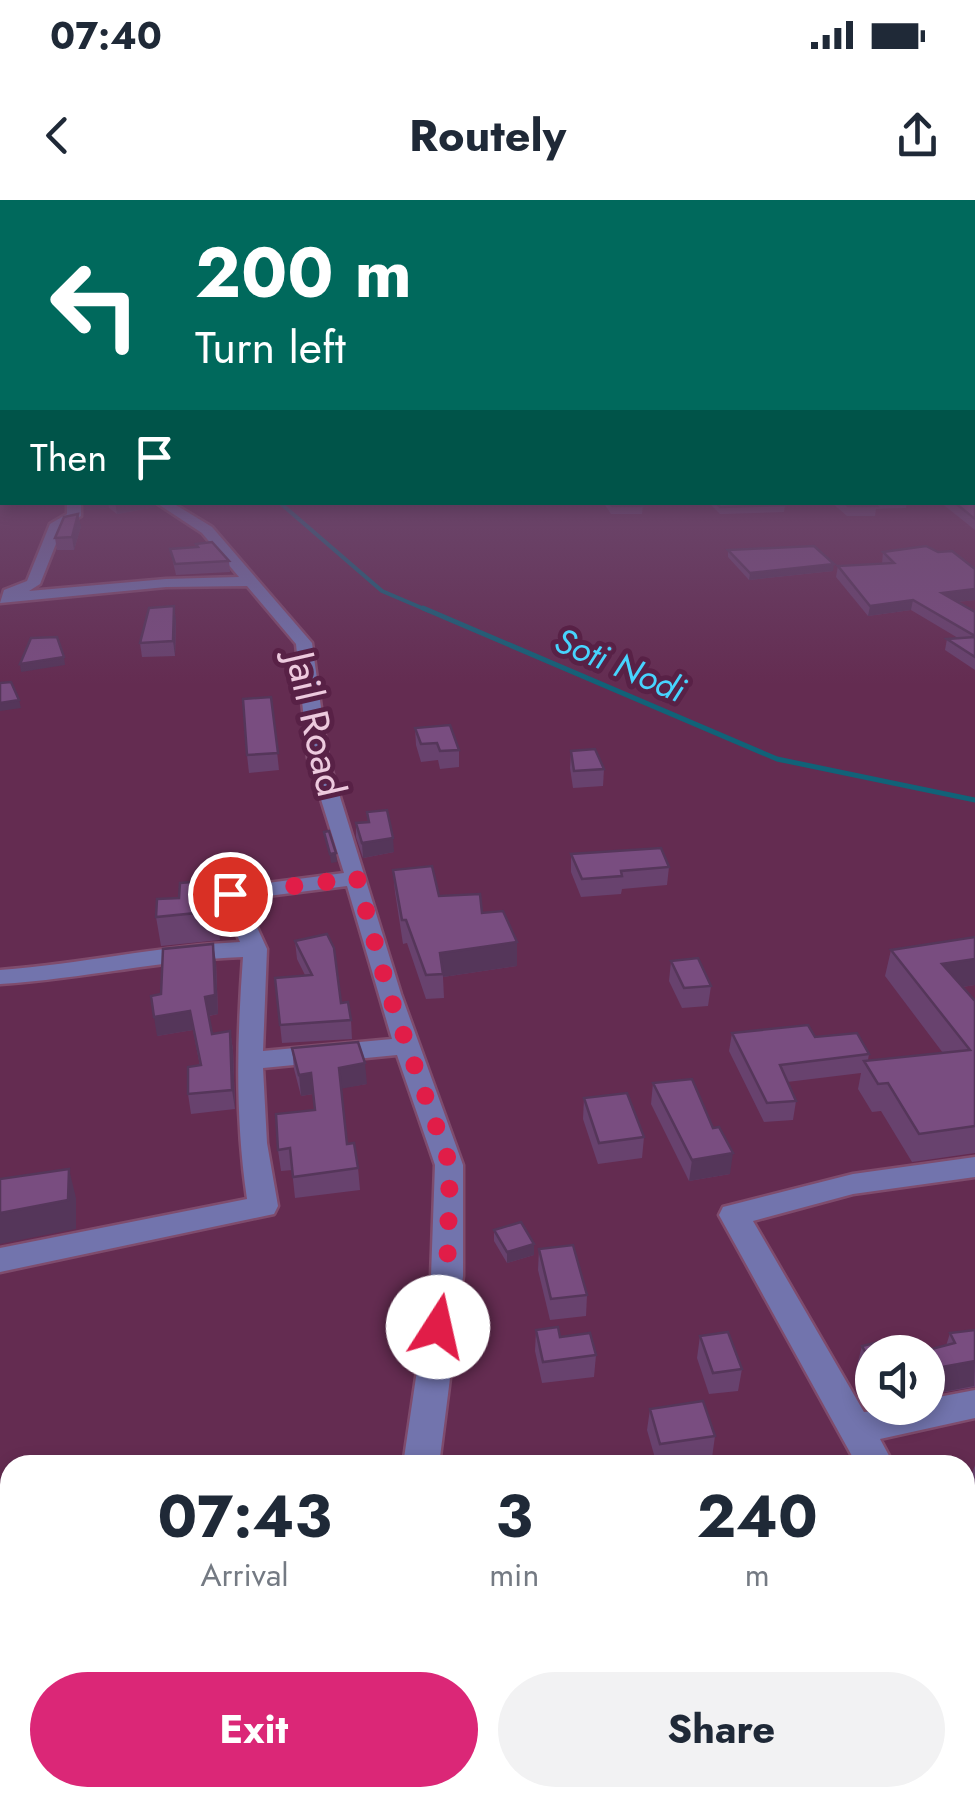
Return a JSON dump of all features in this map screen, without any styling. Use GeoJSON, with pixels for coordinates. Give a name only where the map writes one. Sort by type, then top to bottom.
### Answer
{"type":"FeatureCollection","features":[{"type":"Feature","properties":{"kind":"street"},"geometry":{"type":"LineString","coordinates":[[0,598],[33,584],[54,535]]}},
{"type":"Feature","properties":{"kind":"street","name":"Jail Road"},"geometry":{"type":"LineString","coordinates":[[211,535],[304,643],[318,758],[408,1046],[450,1165],[447,1276],[422,1455]]}},
{"type":"Feature","properties":{"kind":"street"},"geometry":{"type":"LineString","coordinates":[[0,598],[252,581]]}},
{"type":"Feature","properties":{"kind":"street"},"geometry":{"type":"LineString","coordinates":[[0,1260],[263,1206],[253,1142],[249,1062],[256,949],[230,894],[357,878]]}},
{"type":"Feature","properties":{"kind":"street"},"geometry":{"type":"LineString","coordinates":[[0,977],[74,972],[178,952],[256,949]]}},
{"type":"Feature","properties":{"kind":"street"},"geometry":{"type":"LineString","coordinates":[[249,1062],[408,1046]]}},
{"type":"Feature","properties":{"kind":"street"},"geometry":{"type":"LineString","coordinates":[[870,1455],[734,1214],[853,1184],[975,1167]]}},
{"type":"Feature","properties":{"kind":"street"},"geometry":{"type":"LineString","coordinates":[[855,1429],[975,1404]]}},
{"type":"Feature","properties":{"kind":"building"},"geometry":{"type":"Polygon","coordinates":[[[212,542],[229,561],[175,564],[170,549],[212,542]]]}},
{"type":"Feature","properties":{"kind":"building"},"geometry":{"type":"Polygon","coordinates":[[[814,546],[834,564],[750,573],[728,550],[814,546]]]}},
{"type":"Feature","properties":{"kind":"building"},"geometry":{"type":"Polygon","coordinates":[[[926,546],[938,552],[952,551],[975,569],[975,589],[942,593],[975,612],[975,636],[913,600],[870,606],[838,566],[894,563],[883,552],[926,546]]]}},
{"type":"Feature","properties":{"kind":"building"},"geometry":{"type":"Polygon","coordinates":[[[174,606],[173,641],[140,643],[149,608],[174,606]]]}},
{"type":"Feature","properties":{"kind":"building"},"geometry":{"type":"Polygon","coordinates":[[[57,637],[64,657],[20,664],[31,638],[57,637]]]}},
{"type":"Feature","properties":{"kind":"building"},"geometry":{"type":"Polygon","coordinates":[[[975,637],[975,657],[947,639],[975,637]]]}},
{"type":"Feature","properties":{"kind":"building"},"geometry":{"type":"Polygon","coordinates":[[[11,682],[19,700],[0,703],[0,683],[11,682]]]}},
{"type":"Feature","properties":{"kind":"building"},"geometry":{"type":"Polygon","coordinates":[[[271,697],[278,753],[247,755],[243,699],[271,697]]]}},
{"type":"Feature","properties":{"kind":"building"},"geometry":{"type":"Polygon","coordinates":[[[450,725],[459,750],[440,751],[437,743],[421,744],[415,728],[450,725]]]}},
{"type":"Feature","properties":{"kind":"building"},"geometry":{"type":"Polygon","coordinates":[[[595,749],[604,769],[574,771],[571,751],[595,749]]]}},
{"type":"Feature","properties":{"kind":"building"},"geometry":{"type":"Polygon","coordinates":[[[387,810],[393,838],[362,843],[356,823],[369,822],[367,812],[387,810]]]}},
{"type":"Feature","properties":{"kind":"building"},"geometry":{"type":"Polygon","coordinates":[[[329,831],[336,853],[330,854],[324,832],[329,831]]]}},
{"type":"Feature","properties":{"kind":"building"},"geometry":{"type":"Polygon","coordinates":[[[661,848],[669,867],[582,879],[571,854],[661,848]]]}},
{"type":"Feature","properties":{"kind":"building"},"geometry":{"type":"Polygon","coordinates":[[[432,866],[439,896],[480,894],[482,913],[503,911],[517,942],[440,953],[443,974],[426,975],[406,920],[402,920],[393,870],[432,866]]]}},
{"type":"Feature","properties":{"kind":"building"},"geometry":{"type":"Polygon","coordinates":[[[217,880],[225,898],[216,899],[216,911],[156,917],[157,899],[179,898],[180,883],[217,880]]]}},
{"type":"Feature","properties":{"kind":"building"},"geometry":{"type":"Polygon","coordinates":[[[327,934],[334,948],[341,1003],[348,1002],[351,1020],[280,1025],[275,978],[312,975],[295,941],[327,934]]]}},
{"type":"Feature","properties":{"kind":"building"},"geometry":{"type":"Polygon","coordinates":[[[975,937],[975,959],[942,964],[975,1001],[975,1126],[919,1134],[888,1083],[878,1084],[864,1061],[970,1050],[891,950],[975,937]]]}},
{"type":"Feature","properties":{"kind":"building"},"geometry":{"type":"Polygon","coordinates":[[[213,944],[215,995],[205,997],[212,1034],[230,1031],[232,1090],[188,1094],[188,1067],[201,1065],[190,1011],[154,1017],[151,996],[161,994],[163,949],[213,944]]]}},
{"type":"Feature","properties":{"kind":"building"},"geometry":{"type":"Polygon","coordinates":[[[698,958],[711,986],[684,988],[671,961],[698,958]]]}},
{"type":"Feature","properties":{"kind":"building"},"geometry":{"type":"Polygon","coordinates":[[[808,1025],[815,1037],[857,1033],[869,1054],[780,1065],[796,1101],[767,1103],[732,1033],[808,1025]]]}},
{"type":"Feature","properties":{"kind":"building"},"geometry":{"type":"Polygon","coordinates":[[[358,1042],[365,1063],[339,1068],[347,1144],[354,1143],[358,1168],[293,1177],[290,1148],[278,1150],[276,1114],[315,1110],[311,1073],[299,1075],[292,1048],[358,1042]]]}},
{"type":"Feature","properties":{"kind":"building"},"geometry":{"type":"Polygon","coordinates":[[[692,1079],[713,1128],[719,1127],[733,1153],[692,1160],[653,1083],[692,1079]]]}},
{"type":"Feature","properties":{"kind":"building"},"geometry":{"type":"Polygon","coordinates":[[[627,1093],[644,1137],[599,1143],[584,1098],[627,1093]]]}},
{"type":"Feature","properties":{"kind":"building"},"geometry":{"type":"Polygon","coordinates":[[[69,1169],[68,1200],[0,1213],[0,1179],[69,1169]]]}},
{"type":"Feature","properties":{"kind":"building"},"geometry":{"type":"Polygon","coordinates":[[[521,1222],[534,1244],[507,1252],[494,1230],[521,1222]]]}},
{"type":"Feature","properties":{"kind":"building"},"geometry":{"type":"Polygon","coordinates":[[[573,1245],[587,1295],[551,1299],[539,1249],[573,1245]]]}},
{"type":"Feature","properties":{"kind":"building"},"geometry":{"type":"Polygon","coordinates":[[[558,1327],[560,1337],[590,1333],[596,1355],[543,1362],[536,1330],[558,1327]]]}},
{"type":"Feature","properties":{"kind":"building"},"geometry":{"type":"Polygon","coordinates":[[[975,1330],[975,1361],[945,1366],[945,1346],[955,1343],[950,1333],[975,1330]]]}},
{"type":"Feature","properties":{"kind":"building"},"geometry":{"type":"Polygon","coordinates":[[[728,1332],[742,1369],[713,1373],[700,1336],[728,1332]]]}},
{"type":"Feature","properties":{"kind":"building"},"geometry":{"type":"Polygon","coordinates":[[[703,1401],[715,1436],[660,1444],[650,1409],[703,1401]]]}},
{"type":"Feature","properties":{"kind":"waterway","name":"Soti Nodi"},"geometry":{"type":"LineString","coordinates":[[317,535],[382,591],[429,611]]}},
{"type":"Feature","properties":{"kind":"waterway","name":"Soti Nodi"},"geometry":{"type":"LineString","coordinates":[[423,608],[777,759],[975,800]]}},
{"type":"Feature","properties":{"kind":"route"},"geometry":{"type":"LineString","coordinates":[[230,894],[357,878],[389,994],[450,1165],[447,1276],[438,1327]]}}]}
